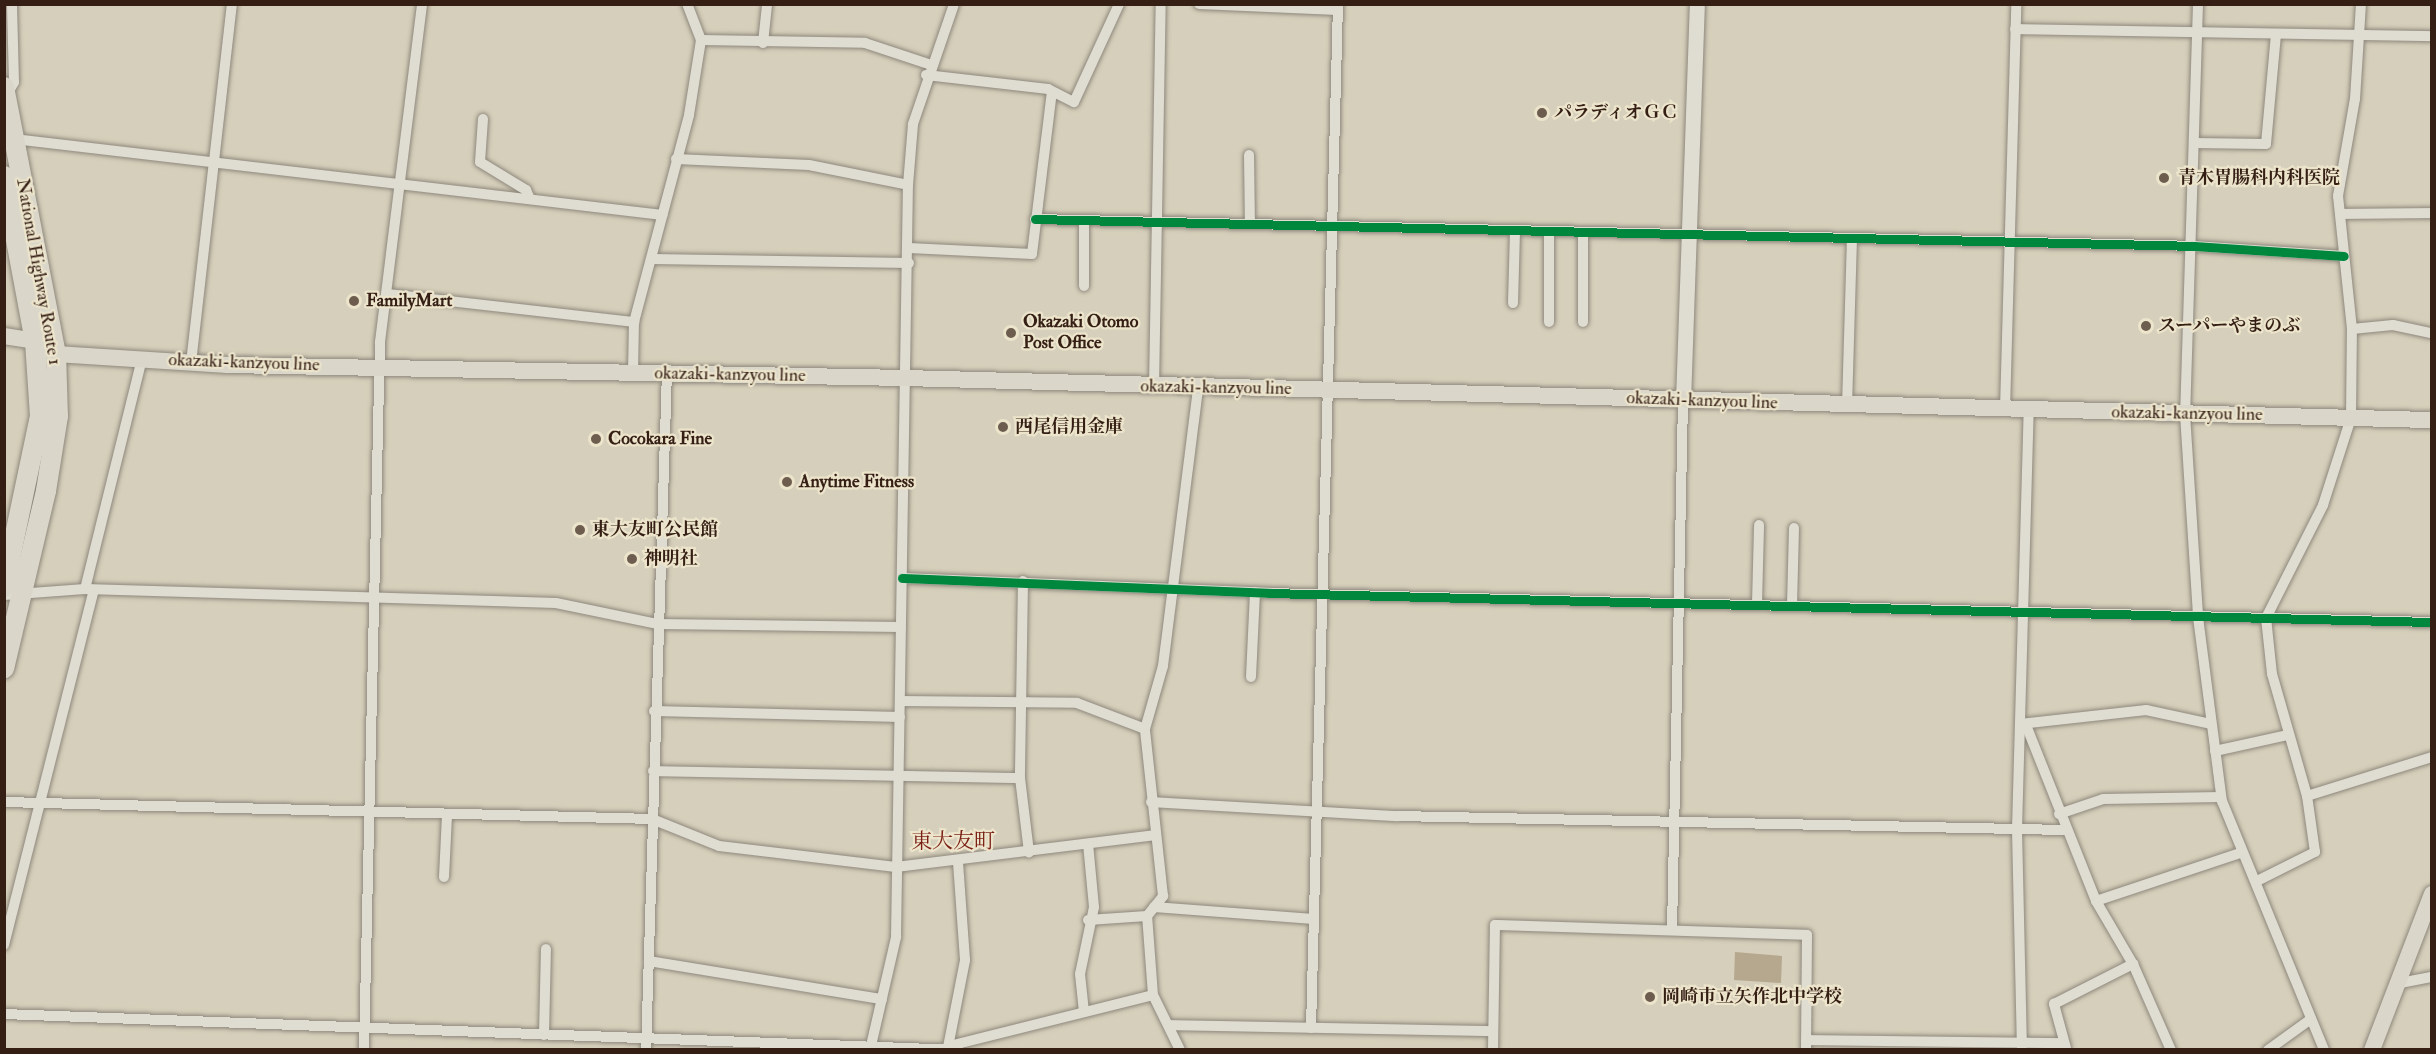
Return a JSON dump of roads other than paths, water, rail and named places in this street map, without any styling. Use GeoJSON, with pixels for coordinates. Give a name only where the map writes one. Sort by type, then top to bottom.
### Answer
{"type":"FeatureCollection","features":[{"type":"Feature","properties":{"kind":"highway","name":"National Highway Route 1"},"geometry":{"type":"LineString","coordinates":[[5,92],[56,354],[58,417],[10,593]]}},
{"type":"Feature","properties":{"kind":"highway","name":"National Highway Route 1"},"geometry":{"type":"LineString","coordinates":[[4,176],[35,341],[40,416],[10,593],[4,668]]}},
{"type":"Feature","properties":{"kind":"main road","name":"okazaki-kanzyou line"},"geometry":{"type":"LineString","coordinates":[[4,336],[35,341],[56,354],[191,363],[905,378],[1154,387],[2432,420]]}},
{"type":"Feature","properties":{"kind":"main road"},"geometry":{"type":"LineString","coordinates":[[2372,1050],[2395,984],[2432,894]]}},
{"type":"Feature","properties":{"kind":"street"},"geometry":{"type":"LineString","coordinates":[[5,92],[14,82],[12,4]]}},
{"type":"Feature","properties":{"kind":"street"},"geometry":{"type":"LineString","coordinates":[[191,363],[211,160],[232,4]]}},
{"type":"Feature","properties":{"kind":"street"},"geometry":{"type":"LineString","coordinates":[[364,1050],[365,814],[380,366],[422,4]]}},
{"type":"Feature","properties":{"kind":"street"},"geometry":{"type":"LineString","coordinates":[[633,373],[634,322],[663,214],[701,40],[687,4]]}},
{"type":"Feature","properties":{"kind":"street"},"geometry":{"type":"LineString","coordinates":[[763,43],[767,4]]}},
{"type":"Feature","properties":{"kind":"street"},"geometry":{"type":"LineString","coordinates":[[871,1047],[896,937],[909,263],[908,185],[913,124],[928,70],[954,4]]}},
{"type":"Feature","properties":{"kind":"street"},"geometry":{"type":"LineString","coordinates":[[701,40],[763,43],[865,43],[928,70],[1052,92],[1074,102],[1119,4]]}},
{"type":"Feature","properties":{"kind":"street"},"geometry":{"type":"LineString","coordinates":[[1154,387],[1159,221],[1161,4]]}},
{"type":"Feature","properties":{"kind":"street"},"geometry":{"type":"LineString","coordinates":[[1199,4],[1338,7],[1325,593],[1316,812],[1311,1028]]}},
{"type":"Feature","properties":{"kind":"street"},"geometry":{"type":"LineString","coordinates":[[1672,930],[1672,818],[1696,4]]}},
{"type":"Feature","properties":{"kind":"street"},"geometry":{"type":"LineString","coordinates":[[2005,410],[2016,4]]}},
{"type":"Feature","properties":{"kind":"street"},"geometry":{"type":"LineString","coordinates":[[2198,4],[2193,246],[2185,414],[2198,617],[2222,797],[2240,853],[2257,881],[2324,1050]]}},
{"type":"Feature","properties":{"kind":"street"},"geometry":{"type":"LineString","coordinates":[[2257,881],[2315,852],[2307,796],[2272,674],[2266,618],[2324,505],[2351,417],[2352,329],[2338,196],[2360,35],[2361,4]]}},
{"type":"Feature","properties":{"kind":"street"},"geometry":{"type":"LineString","coordinates":[[2015,29],[2432,36]]}},
{"type":"Feature","properties":{"kind":"street"},"geometry":{"type":"LineString","coordinates":[[2194,143],[2266,144],[2276,35]]}},
{"type":"Feature","properties":{"kind":"street"},"geometry":{"type":"LineString","coordinates":[[909,248],[1032,254],[1052,92]]}},
{"type":"Feature","properties":{"kind":"street"},"geometry":{"type":"LineString","coordinates":[[483,119],[480,162],[526,190],[530,198]]}},
{"type":"Feature","properties":{"kind":"street"},"geometry":{"type":"LineString","coordinates":[[14,139],[663,214]]}},
{"type":"Feature","properties":{"kind":"street"},"geometry":{"type":"LineString","coordinates":[[1249,155],[1250,223]]}},
{"type":"Feature","properties":{"kind":"street"},"geometry":{"type":"LineString","coordinates":[[676,159],[809,165],[908,185]]}},
{"type":"Feature","properties":{"kind":"street"},"geometry":{"type":"LineString","coordinates":[[2340,214],[2432,213]]}},
{"type":"Feature","properties":{"kind":"street"},"geometry":{"type":"LineString","coordinates":[[1035,219],[2193,246],[2344,256]]}},
{"type":"Feature","properties":{"kind":"street"},"geometry":{"type":"LineString","coordinates":[[1084,220],[1084,286]]}},
{"type":"Feature","properties":{"kind":"street"},"geometry":{"type":"LineString","coordinates":[[1513,303],[1515,231]]}},
{"type":"Feature","properties":{"kind":"street"},"geometry":{"type":"LineString","coordinates":[[1549,231],[1549,322]]}},
{"type":"Feature","properties":{"kind":"street"},"geometry":{"type":"LineString","coordinates":[[1583,232],[1583,322]]}},
{"type":"Feature","properties":{"kind":"street"},"geometry":{"type":"LineString","coordinates":[[1847,406],[1852,238]]}},
{"type":"Feature","properties":{"kind":"street"},"geometry":{"type":"LineString","coordinates":[[652,259],[909,263]]}},
{"type":"Feature","properties":{"kind":"street"},"geometry":{"type":"LineString","coordinates":[[388,294],[634,322]]}},
{"type":"Feature","properties":{"kind":"street"},"geometry":{"type":"LineString","coordinates":[[2352,329],[2393,325],[2432,333]]}},
{"type":"Feature","properties":{"kind":"street"},"geometry":{"type":"LineString","coordinates":[[4,945],[142,359]]}},
{"type":"Feature","properties":{"kind":"street"},"geometry":{"type":"LineString","coordinates":[[646,1044],[654,711],[667,372]]}},
{"type":"Feature","properties":{"kind":"street"},"geometry":{"type":"LineString","coordinates":[[1180,1050],[1153,995],[1151,911],[1163,896],[1151,802],[1145,729],[1163,666],[1198,388]]}},
{"type":"Feature","properties":{"kind":"street"},"geometry":{"type":"LineString","coordinates":[[2022,1048],[2017,829],[2023,724],[2023,611],[2029,411]]}},
{"type":"Feature","properties":{"kind":"street"},"geometry":{"type":"LineString","coordinates":[[1757,604],[1759,525]]}},
{"type":"Feature","properties":{"kind":"street"},"geometry":{"type":"LineString","coordinates":[[1792,605],[1794,528]]}},
{"type":"Feature","properties":{"kind":"street"},"geometry":{"type":"LineString","coordinates":[[902,578],[1173,585],[1255,592],[2432,622]]}},
{"type":"Feature","properties":{"kind":"street"},"geometry":{"type":"LineString","coordinates":[[1023,581],[1020,778],[1029,852]]}},
{"type":"Feature","properties":{"kind":"street"},"geometry":{"type":"LineString","coordinates":[[10,593],[89,590],[556,603],[657,624],[901,627]]}},
{"type":"Feature","properties":{"kind":"street"},"geometry":{"type":"LineString","coordinates":[[1251,677],[1255,592]]}},
{"type":"Feature","properties":{"kind":"street"},"geometry":{"type":"LineString","coordinates":[[900,700],[1077,703],[1145,729]]}},
{"type":"Feature","properties":{"kind":"street"},"geometry":{"type":"LineString","coordinates":[[2023,724],[2146,710],[2211,724]]}},
{"type":"Feature","properties":{"kind":"street"},"geometry":{"type":"LineString","coordinates":[[654,711],[900,717]]}},
{"type":"Feature","properties":{"kind":"street"},"geometry":{"type":"LineString","coordinates":[[2023,724],[2096,901],[2133,964],[2171,1050]]}},
{"type":"Feature","properties":{"kind":"street"},"geometry":{"type":"LineString","coordinates":[[2215,751],[2288,735]]}},
{"type":"Feature","properties":{"kind":"street"},"geometry":{"type":"LineString","coordinates":[[2307,796],[2432,757]]}},
{"type":"Feature","properties":{"kind":"street"},"geometry":{"type":"LineString","coordinates":[[653,771],[1020,778]]}},
{"type":"Feature","properties":{"kind":"street"},"geometry":{"type":"LineString","coordinates":[[2060,814],[2103,799],[2222,797]]}},
{"type":"Feature","properties":{"kind":"street"},"geometry":{"type":"LineString","coordinates":[[4,802],[365,814],[652,819],[719,846],[897,867],[958,862],[1156,835]]}},
{"type":"Feature","properties":{"kind":"street"},"geometry":{"type":"LineString","coordinates":[[1151,802],[1316,812],[1672,818],[2066,830]]}},
{"type":"Feature","properties":{"kind":"street"},"geometry":{"type":"LineString","coordinates":[[444,878],[447,816]]}},
{"type":"Feature","properties":{"kind":"street"},"geometry":{"type":"LineString","coordinates":[[1084,1012],[1080,974],[1088,920],[1094,907],[1088,844]]}},
{"type":"Feature","properties":{"kind":"street"},"geometry":{"type":"LineString","coordinates":[[2096,901],[2240,853]]}},
{"type":"Feature","properties":{"kind":"street"},"geometry":{"type":"LineString","coordinates":[[953,1048],[965,960],[958,862]]}},
{"type":"Feature","properties":{"kind":"street"},"geometry":{"type":"LineString","coordinates":[[1088,920],[1151,911],[1314,919]]}},
{"type":"Feature","properties":{"kind":"street"},"geometry":{"type":"LineString","coordinates":[[1493,1050],[1495,925],[1807,935],[1806,1045],[2065,1047],[2054,1004],[2133,964]]}},
{"type":"Feature","properties":{"kind":"street"},"geometry":{"type":"LineString","coordinates":[[544,1035],[546,949]]}},
{"type":"Feature","properties":{"kind":"street"},"geometry":{"type":"LineString","coordinates":[[649,962],[882,999]]}},
{"type":"Feature","properties":{"kind":"street"},"geometry":{"type":"LineString","coordinates":[[2395,984],[2432,977]]}},
{"type":"Feature","properties":{"kind":"street"},"geometry":{"type":"LineString","coordinates":[[4,1014],[544,1035],[646,1044],[953,1048],[1153,995]]}},
{"type":"Feature","properties":{"kind":"street"},"geometry":{"type":"LineString","coordinates":[[2268,1050],[2311,1019]]}},
{"type":"Feature","properties":{"kind":"street"},"geometry":{"type":"LineString","coordinates":[[1169,1024],[1493,1031]]}},
{"type":"Feature","properties":{"kind":"place","name":"パラディオＧＣ"},"geometry":{"type":"Point","coordinates":[1542,113]}},
{"type":"Feature","properties":{"kind":"place","name":"青木胃腸科内科医院"},"geometry":{"type":"Point","coordinates":[2164,178]}},
{"type":"Feature","properties":{"kind":"place","name":"FamilyMart"},"geometry":{"type":"Point","coordinates":[354,301]}},
{"type":"Feature","properties":{"kind":"place","name":"スーパーやまのぶ"},"geometry":{"type":"Point","coordinates":[2146,326]}},
{"type":"Feature","properties":{"kind":"place","name":"Okazaki Otomo Post Office"},"geometry":{"type":"Point","coordinates":[1011,333]}},
{"type":"Feature","properties":{"kind":"place","name":"西尾信用金庫"},"geometry":{"type":"Point","coordinates":[1003,427]}},
{"type":"Feature","properties":{"kind":"place","name":"Cocokara Fine"},"geometry":{"type":"Point","coordinates":[596,439]}},
{"type":"Feature","properties":{"kind":"place","name":"Anytime Fitness"},"geometry":{"type":"Point","coordinates":[787,482]}},
{"type":"Feature","properties":{"kind":"place","name":"東大友町公民館"},"geometry":{"type":"Point","coordinates":[580,530]}},
{"type":"Feature","properties":{"kind":"place","name":"神明社"},"geometry":{"type":"Point","coordinates":[632,559]}},
{"type":"Feature","properties":{"kind":"place","name":"岡崎市立矢作北中学校"},"geometry":{"type":"Point","coordinates":[1650,997]}},
{"type":"Feature","properties":{"kind":"district","name":"東大友町"},"geometry":{"type":"Point","coordinates":[953,842]}}]}
